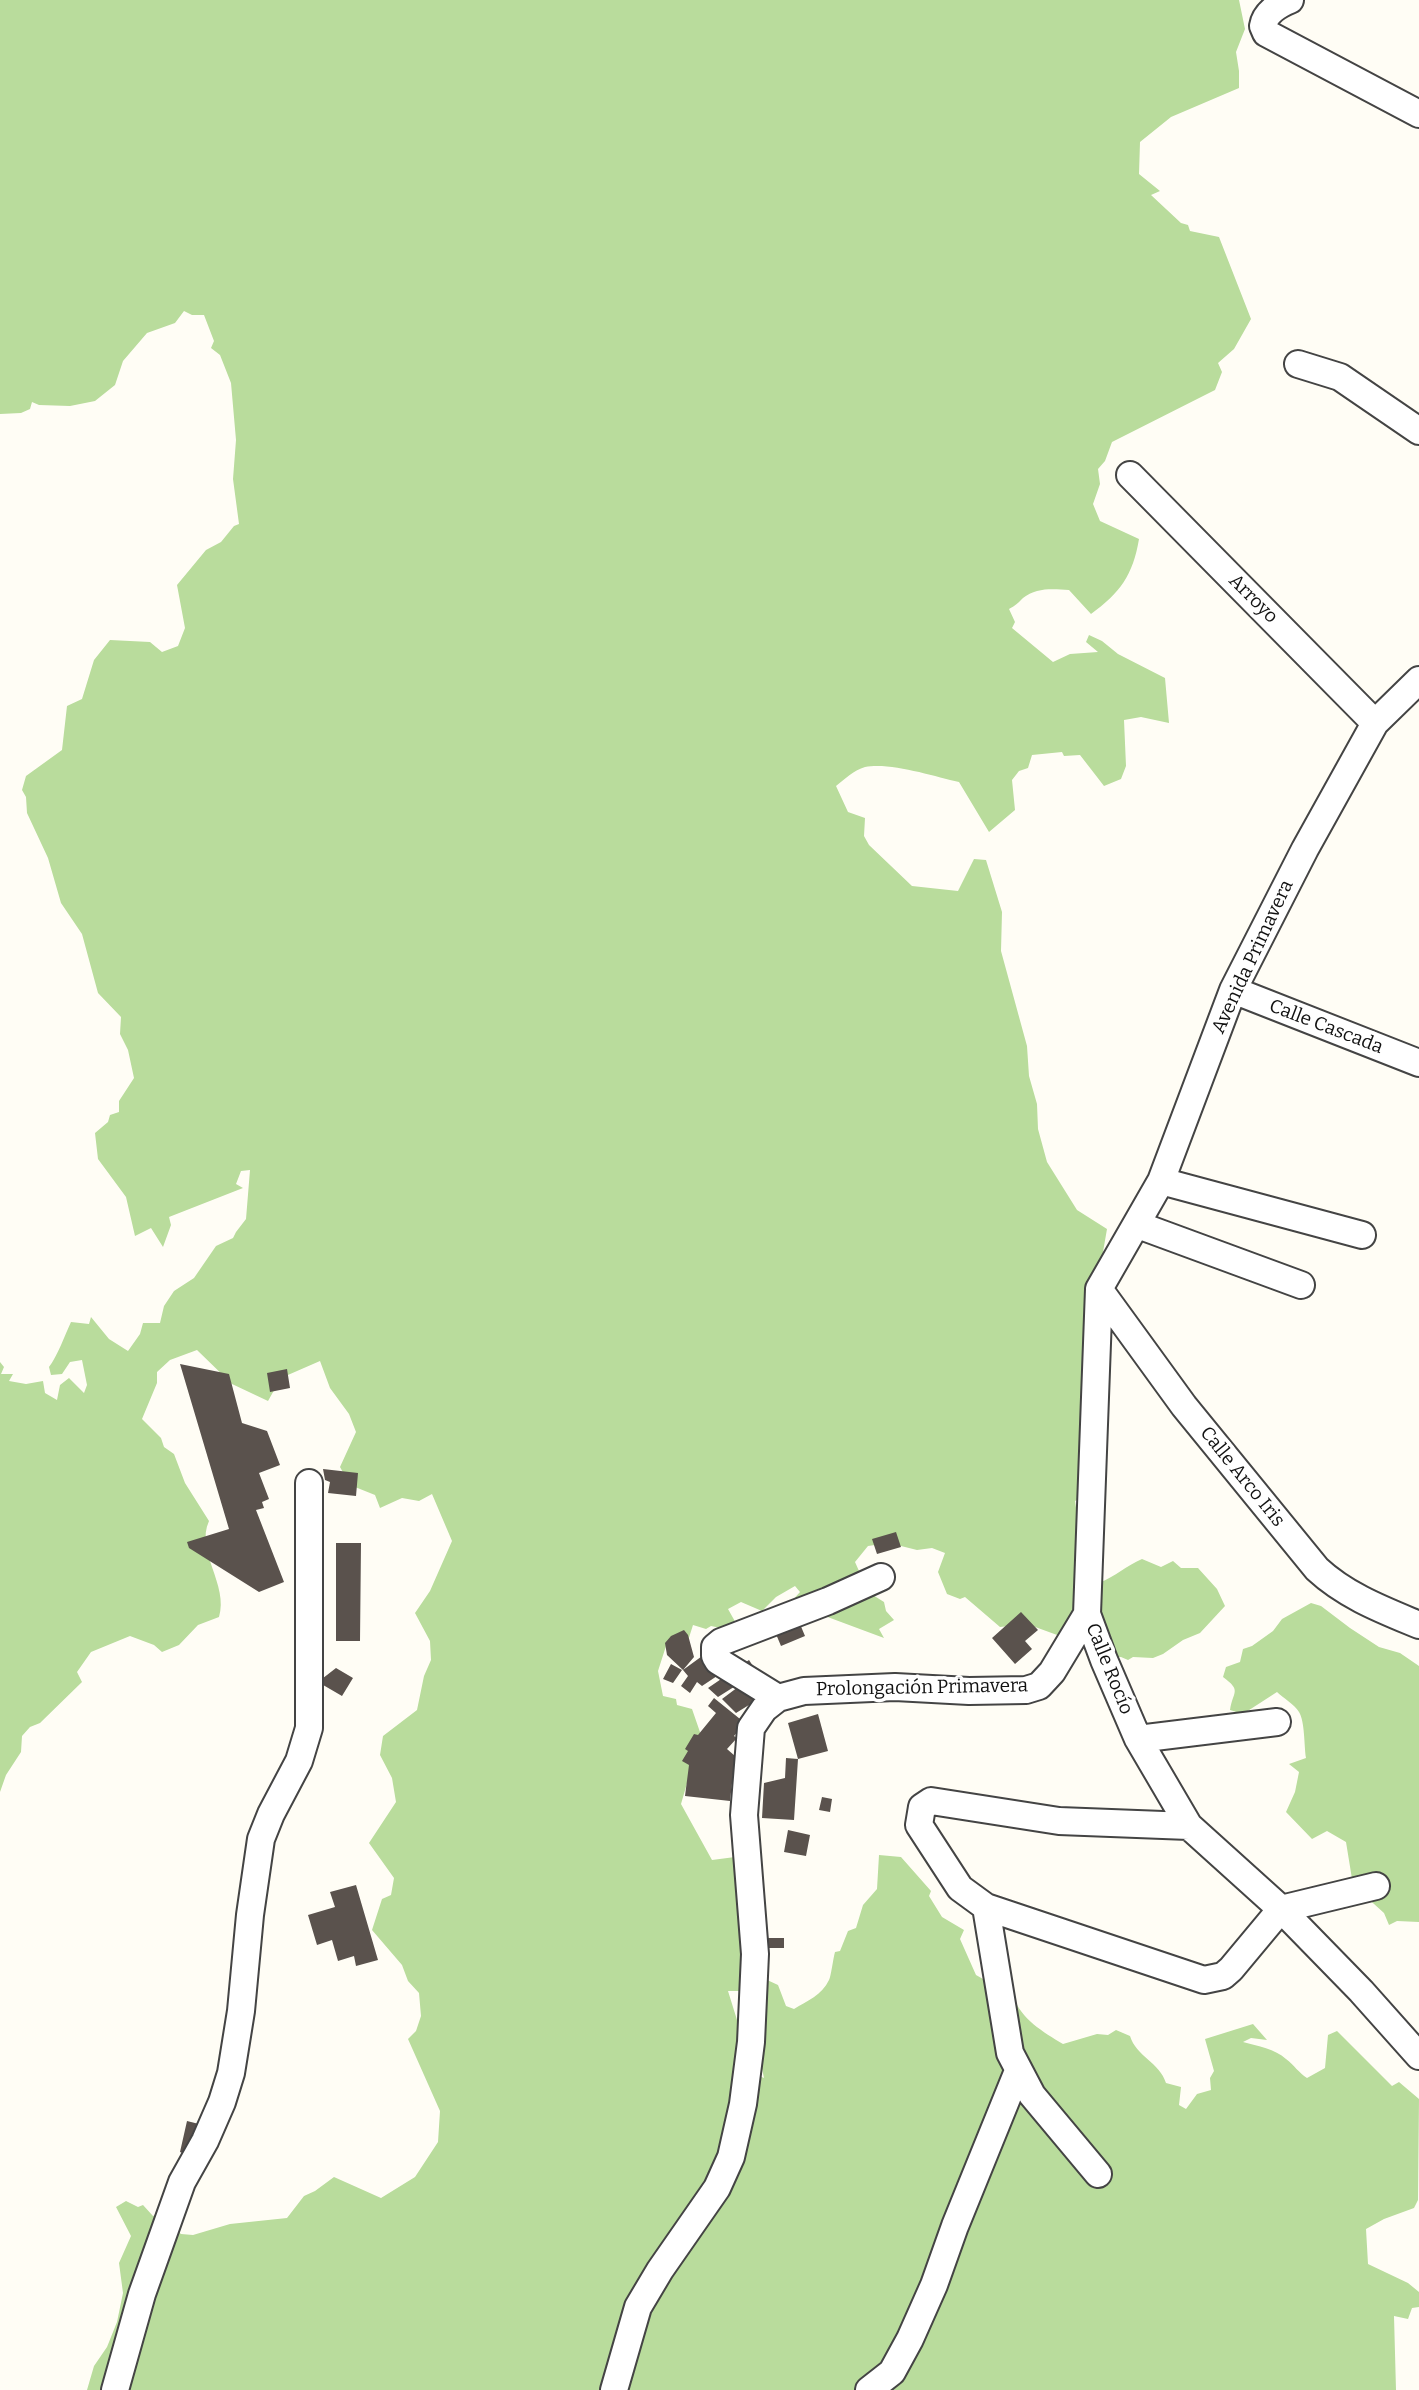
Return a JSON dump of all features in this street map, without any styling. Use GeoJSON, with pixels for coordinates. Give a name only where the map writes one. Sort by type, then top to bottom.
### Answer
{"type":"FeatureCollection","features":[{"type":"Feature","properties":{"kind":"street"},"geometry":{"type":"LineString","coordinates":[[1290,0],[1278,5],[1266,17],[1263,22],[1266,33],[1419,114]]}},
{"type":"Feature","properties":{"kind":"street"},"geometry":{"type":"LineString","coordinates":[[1298,364],[1340,377],[1419,431]]}},
{"type":"Feature","properties":{"kind":"street","name":"Arroyo"},"geometry":{"type":"LineString","coordinates":[[1130,475],[1375,723]]}},
{"type":"Feature","properties":{"kind":"street","name":"Avenida Primavera"},"geometry":{"type":"LineString","coordinates":[[1099,1289],[1161,1181],[1233,990],[1305,849],[1375,723],[1418,685]]}},
{"type":"Feature","properties":{"kind":"street","name":"Calle Cascada"},"geometry":{"type":"LineString","coordinates":[[1233,990],[1419,1063]]}},
{"type":"Feature","properties":{"kind":"street"},"geometry":{"type":"LineString","coordinates":[[1161,1181],[1362,1235]]}},
{"type":"Feature","properties":{"kind":"street"},"geometry":{"type":"LineString","coordinates":[[1138,1225],[1301,1285]]}},
{"type":"Feature","properties":{"kind":"street","name":"Calle Rocío"},"geometry":{"type":"LineString","coordinates":[[1099,1289],[1087,1614],[1104,1660],[1138,1739],[1189,1826],[1281,1909],[1361,1991],[1419,2056]]}},
{"type":"Feature","properties":{"kind":"street","name":"Calle Arco Iris"},"geometry":{"type":"LineString","coordinates":[[1099,1289],[1184,1406],[1317,1569],[1348,1593],[1419,1625]]}},
{"type":"Feature","properties":{"kind":"street"},"geometry":{"type":"LineString","coordinates":[[115,2390],[142,2294],[182,2182],[205,2141],[231,2073],[261,1839],[307,1740],[309,1483]]}},
{"type":"Feature","properties":{"kind":"street"},"geometry":{"type":"LineString","coordinates":[[614,2390],[635,2317],[645,2293],[717,2188],[731,2157],[743,2104],[751,2042],[755,1954],[744,1815],[751,1728],[764,1709],[778,1698],[718,1661],[715,1647],[721,1642],[828,1601],[881,1577]]}},
{"type":"Feature","properties":{"kind":"street","name":"Prolongación Primavera"},"geometry":{"type":"LineString","coordinates":[[778,1698],[804,1691],[838,1688],[1026,1690],[1039,1686],[1045,1680],[1087,1614]]}},
{"type":"Feature","properties":{"kind":"street"},"geometry":{"type":"LineString","coordinates":[[1138,1739],[1277,1721]]}},
{"type":"Feature","properties":{"kind":"street"},"geometry":{"type":"LineString","coordinates":[[1189,1826],[1059,1821],[931,1801],[922,1807],[919,1825],[960,1888],[986,1907],[1204,1980],[1223,1976],[1231,1969],[1281,1909],[1376,1886]]}},
{"type":"Feature","properties":{"kind":"street"},"geometry":{"type":"LineString","coordinates":[[986,1907],[1010,2053],[1032,2095],[1098,2174]]}},
{"type":"Feature","properties":{"kind":"street"},"geometry":{"type":"LineString","coordinates":[[869,2390],[892,2372],[910,2339],[934,2286],[955,2226],[1018,2071]]}},
{"type":"Feature","properties":{"kind":"green space"},"geometry":{"type":"Polygon","coordinates":[[[0,0],[1239,0],[1245,29],[1236,52],[1239,88],[1171,117],[1140,142],[1139,174],[1160,191],[1151,195],[1181,223],[1188,225],[1190,231],[1219,237],[1251,319],[1234,349],[1218,363],[1222,372],[1215,390],[1112,442],[1105,461],[1098,469],[1100,484],[1093,504],[1100,521],[1139,539],[1129,573],[1117,591],[1091,614],[1069,590],[1034,592],[1009,609],[1015,622],[1012,628],[1053,662],[1070,654],[1098,652],[1086,642],[1089,635],[1102,641],[1118,654],[1165,678],[1169,723],[1141,717],[1124,720],[1126,766],[1121,779],[1104,786],[1080,755],[1064,756],[1062,752],[1032,755],[1028,768],[1019,771],[1012,780],[1015,810],[989,832],[959,782],[912,770],[875,766],[857,770],[836,786],[848,812],[865,818],[864,836],[869,845],[912,886],[958,891],[974,859],[986,860],[1002,912],[1001,951],[1027,1046],[1029,1076],[1037,1104],[1038,1129],[1047,1162],[1077,1210],[1107,1229],[1082,1497],[1075,1501],[1084,1559],[1099,1583],[1142,1559],[1161,1567],[1173,1561],[1181,1568],[1198,1568],[1217,1589],[1225,1606],[1200,1633],[1153,1658],[1133,1657],[1128,1660],[1121,1657],[1094,1656],[1079,1643],[1027,1624],[1000,1627],[965,1597],[960,1599],[947,1594],[938,1572],[945,1553],[932,1548],[917,1550],[889,1543],[868,1546],[855,1562],[859,1571],[856,1577],[868,1592],[884,1602],[886,1611],[894,1620],[879,1629],[884,1638],[790,1603],[800,1592],[795,1586],[776,1597],[762,1611],[741,1602],[728,1609],[737,1625],[735,1631],[711,1626],[706,1629],[693,1625],[686,1647],[666,1646],[658,1671],[663,1696],[676,1699],[677,1705],[692,1709],[701,1735],[681,1804],[712,1860],[735,1857],[751,1996],[739,1991],[728,1991],[742,2036],[748,2071],[764,2078],[753,2026],[765,1979],[778,1985],[786,2006],[794,2009],[822,1990],[830,1978],[835,1952],[840,1951],[848,1931],[856,1928],[863,1905],[877,1889],[879,1855],[901,1857],[931,1891],[929,1896],[942,1917],[964,1930],[960,1939],[976,1975],[1013,1996],[1021,2012],[1034,2024],[1063,2044],[1097,2034],[1108,2035],[1116,2030],[1130,2036],[1137,2049],[1159,2070],[1166,2083],[1181,2087],[1179,2105],[1186,2109],[1197,2094],[1211,2090],[1210,2078],[1214,2071],[1205,2039],[1253,2024],[1267,2040],[1251,2038],[1243,2042],[1277,2053],[1307,2078],[1325,2068],[1328,2035],[1337,2031],[1392,2086],[1399,2082],[1419,2099],[1418,2200],[1414,2208],[1366,2229],[1368,2264],[1408,2283],[1419,2292],[1419,2307],[1412,2308],[1408,2319],[1394,2316],[1396,2390],[87,2390],[94,2366],[107,2347],[117,2322],[123,2293],[119,2263],[131,2236],[116,2207],[126,2201],[138,2207],[143,2205],[153,2216],[158,2214],[181,2234],[193,2235],[230,2224],[287,2218],[304,2196],[334,2177],[381,2198],[415,2177],[438,2142],[440,2111],[408,2039],[416,2031],[421,2016],[419,1993],[408,1981],[402,1965],[372,1930],[382,1899],[391,1895],[394,1878],[369,1843],[396,1802],[392,1778],[380,1755],[383,1736],[417,1710],[424,1676],[431,1660],[430,1641],[415,1613],[430,1591],[452,1541],[432,1494],[419,1501],[402,1498],[380,1508],[375,1495],[350,1485],[340,1467],[356,1432],[349,1414],[330,1388],[320,1361],[281,1378],[268,1401],[232,1384],[197,1350],[170,1360],[157,1372],[157,1383],[142,1419],[161,1438],[164,1447],[174,1454],[185,1483],[209,1521],[206,1544],[220,1593],[219,1617],[198,1625],[179,1645],[162,1652],[154,1645],[130,1636],[91,1652],[77,1672],[82,1682],[40,1723],[30,1727],[22,1736],[21,1752],[6,1775],[0,1792],[0,1362],[4,1367],[1,1374],[13,1374],[9,1381],[26,1384],[43,1381],[45,1393],[57,1400],[60,1385],[69,1378],[84,1393],[87,1385],[82,1360],[70,1362],[62,1374],[51,1375],[49,1367],[71,1322],[89,1324],[91,1317],[109,1339],[128,1351],[140,1334],[143,1323],[160,1323],[164,1306],[174,1291],[194,1278],[216,1246],[233,1238],[246,1219],[250,1170],[241,1171],[236,1184],[243,1188],[169,1217],[171,1225],[163,1247],[151,1228],[135,1236],[126,1197],[98,1159],[95,1133],[108,1122],[110,1115],[119,1112],[119,1101],[134,1078],[128,1050],[120,1034],[121,1017],[98,993],[82,934],[61,903],[48,858],[27,813],[26,797],[22,790],[26,776],[62,750],[67,706],[82,699],[94,660],[110,640],[150,642],[162,652],[178,646],[185,628],[177,585],[206,550],[221,542],[234,526],[239,524],[233,479],[236,440],[231,383],[220,355],[211,348],[214,341],[204,315],[192,315],[184,311],[175,323],[147,333],[123,361],[115,385],[95,401],[70,406],[39,405],[32,402],[30,409],[21,413],[0,414],[0,0]]]}},
{"type":"Feature","properties":{"kind":"green space"},"geometry":{"type":"Polygon","coordinates":[[[1311,1603],[1321,1606],[1379,1647],[1400,1653],[1419,1666],[1419,1922],[1397,1921],[1389,1925],[1384,1913],[1353,1885],[1346,1842],[1327,1831],[1312,1839],[1286,1812],[1295,1792],[1299,1772],[1289,1764],[1306,1758],[1301,1716],[1297,1709],[1277,1692],[1243,1714],[1230,1710],[1235,1692],[1233,1685],[1223,1677],[1226,1667],[1240,1662],[1243,1649],[1273,1631],[1282,1619],[1311,1603]]]}},
{"type":"Feature","properties":{"kind":"building"},"geometry":{"type":"Polygon","coordinates":[[[180,1364],[229,1374],[242,1423],[267,1431],[280,1465],[259,1473],[269,1499],[262,1502],[264,1508],[256,1510],[284,1582],[259,1592],[189,1548],[187,1542],[229,1529],[180,1364]]]}},
{"type":"Feature","properties":{"kind":"building"},"geometry":{"type":"Polygon","coordinates":[[[287,1369],[290,1388],[270,1392],[267,1373],[287,1369]]]}},
{"type":"Feature","properties":{"kind":"building"},"geometry":{"type":"Polygon","coordinates":[[[323,1469],[358,1473],[356,1496],[328,1493],[330,1482],[325,1480],[323,1469]]]}},
{"type":"Feature","properties":{"kind":"building"},"geometry":{"type":"Polygon","coordinates":[[[896,1532],[901,1547],[877,1554],[872,1539],[896,1532]]]}},
{"type":"Feature","properties":{"kind":"building"},"geometry":{"type":"Polygon","coordinates":[[[336,1543],[361,1543],[360,1641],[336,1641],[336,1543]]]}},
{"type":"Feature","properties":{"kind":"building"},"geometry":{"type":"Polygon","coordinates":[[[1021,1612],[1038,1630],[1025,1641],[1032,1649],[1015,1664],[992,1638],[1021,1612]]]}},
{"type":"Feature","properties":{"kind":"building"},"geometry":{"type":"Polygon","coordinates":[[[797,1617],[805,1636],[781,1646],[773,1627],[797,1617]]]}},
{"type":"Feature","properties":{"kind":"building"},"geometry":{"type":"Polygon","coordinates":[[[684,1630],[694,1657],[683,1670],[667,1655],[665,1643],[671,1636],[684,1630]]]}},
{"type":"Feature","properties":{"kind":"building"},"geometry":{"type":"Polygon","coordinates":[[[709,1651],[723,1672],[702,1686],[697,1682],[690,1693],[681,1686],[688,1676],[683,1670],[709,1651]]]}},
{"type":"Feature","properties":{"kind":"building"},"geometry":{"type":"Polygon","coordinates":[[[749,1660],[770,1692],[736,1713],[722,1699],[738,1687],[737,1685],[718,1697],[708,1688],[749,1660]]]}},
{"type":"Feature","properties":{"kind":"building"},"geometry":{"type":"Polygon","coordinates":[[[671,1664],[682,1670],[673,1683],[663,1679],[671,1664]]]}},
{"type":"Feature","properties":{"kind":"building"},"geometry":{"type":"Polygon","coordinates":[[[336,1668],[353,1678],[342,1696],[318,1682],[336,1668]]]}},
{"type":"Feature","properties":{"kind":"building"},"geometry":{"type":"Polygon","coordinates":[[[714,1698],[745,1723],[727,1749],[735,1756],[730,1801],[685,1796],[689,1765],[682,1761],[688,1751],[685,1749],[694,1734],[698,1735],[716,1713],[708,1706],[714,1698]]]}},
{"type":"Feature","properties":{"kind":"building"},"geometry":{"type":"Polygon","coordinates":[[[818,1714],[828,1751],[798,1759],[788,1723],[818,1714]]]}},
{"type":"Feature","properties":{"kind":"building"},"geometry":{"type":"Polygon","coordinates":[[[786,1758],[798,1759],[794,1820],[762,1818],[764,1783],[785,1778],[786,1758]]]}},
{"type":"Feature","properties":{"kind":"building"},"geometry":{"type":"Polygon","coordinates":[[[822,1797],[832,1799],[830,1812],[819,1810],[822,1797]]]}},
{"type":"Feature","properties":{"kind":"building"},"geometry":{"type":"Polygon","coordinates":[[[788,1830],[810,1835],[806,1856],[784,1852],[788,1830]]]}},
{"type":"Feature","properties":{"kind":"building"},"geometry":{"type":"Polygon","coordinates":[[[356,1885],[378,1960],[356,1966],[354,1956],[338,1961],[332,1940],[317,1945],[308,1915],[335,1907],[330,1892],[356,1885]]]}},
{"type":"Feature","properties":{"kind":"building"},"geometry":{"type":"Polygon","coordinates":[[[760,1938],[784,1938],[784,1948],[760,1948],[760,1938]]]}},
{"type":"Feature","properties":{"kind":"building"},"geometry":{"type":"Polygon","coordinates":[[[187,2121],[199,2124],[191,2157],[180,2152],[187,2121]]]}}]}
